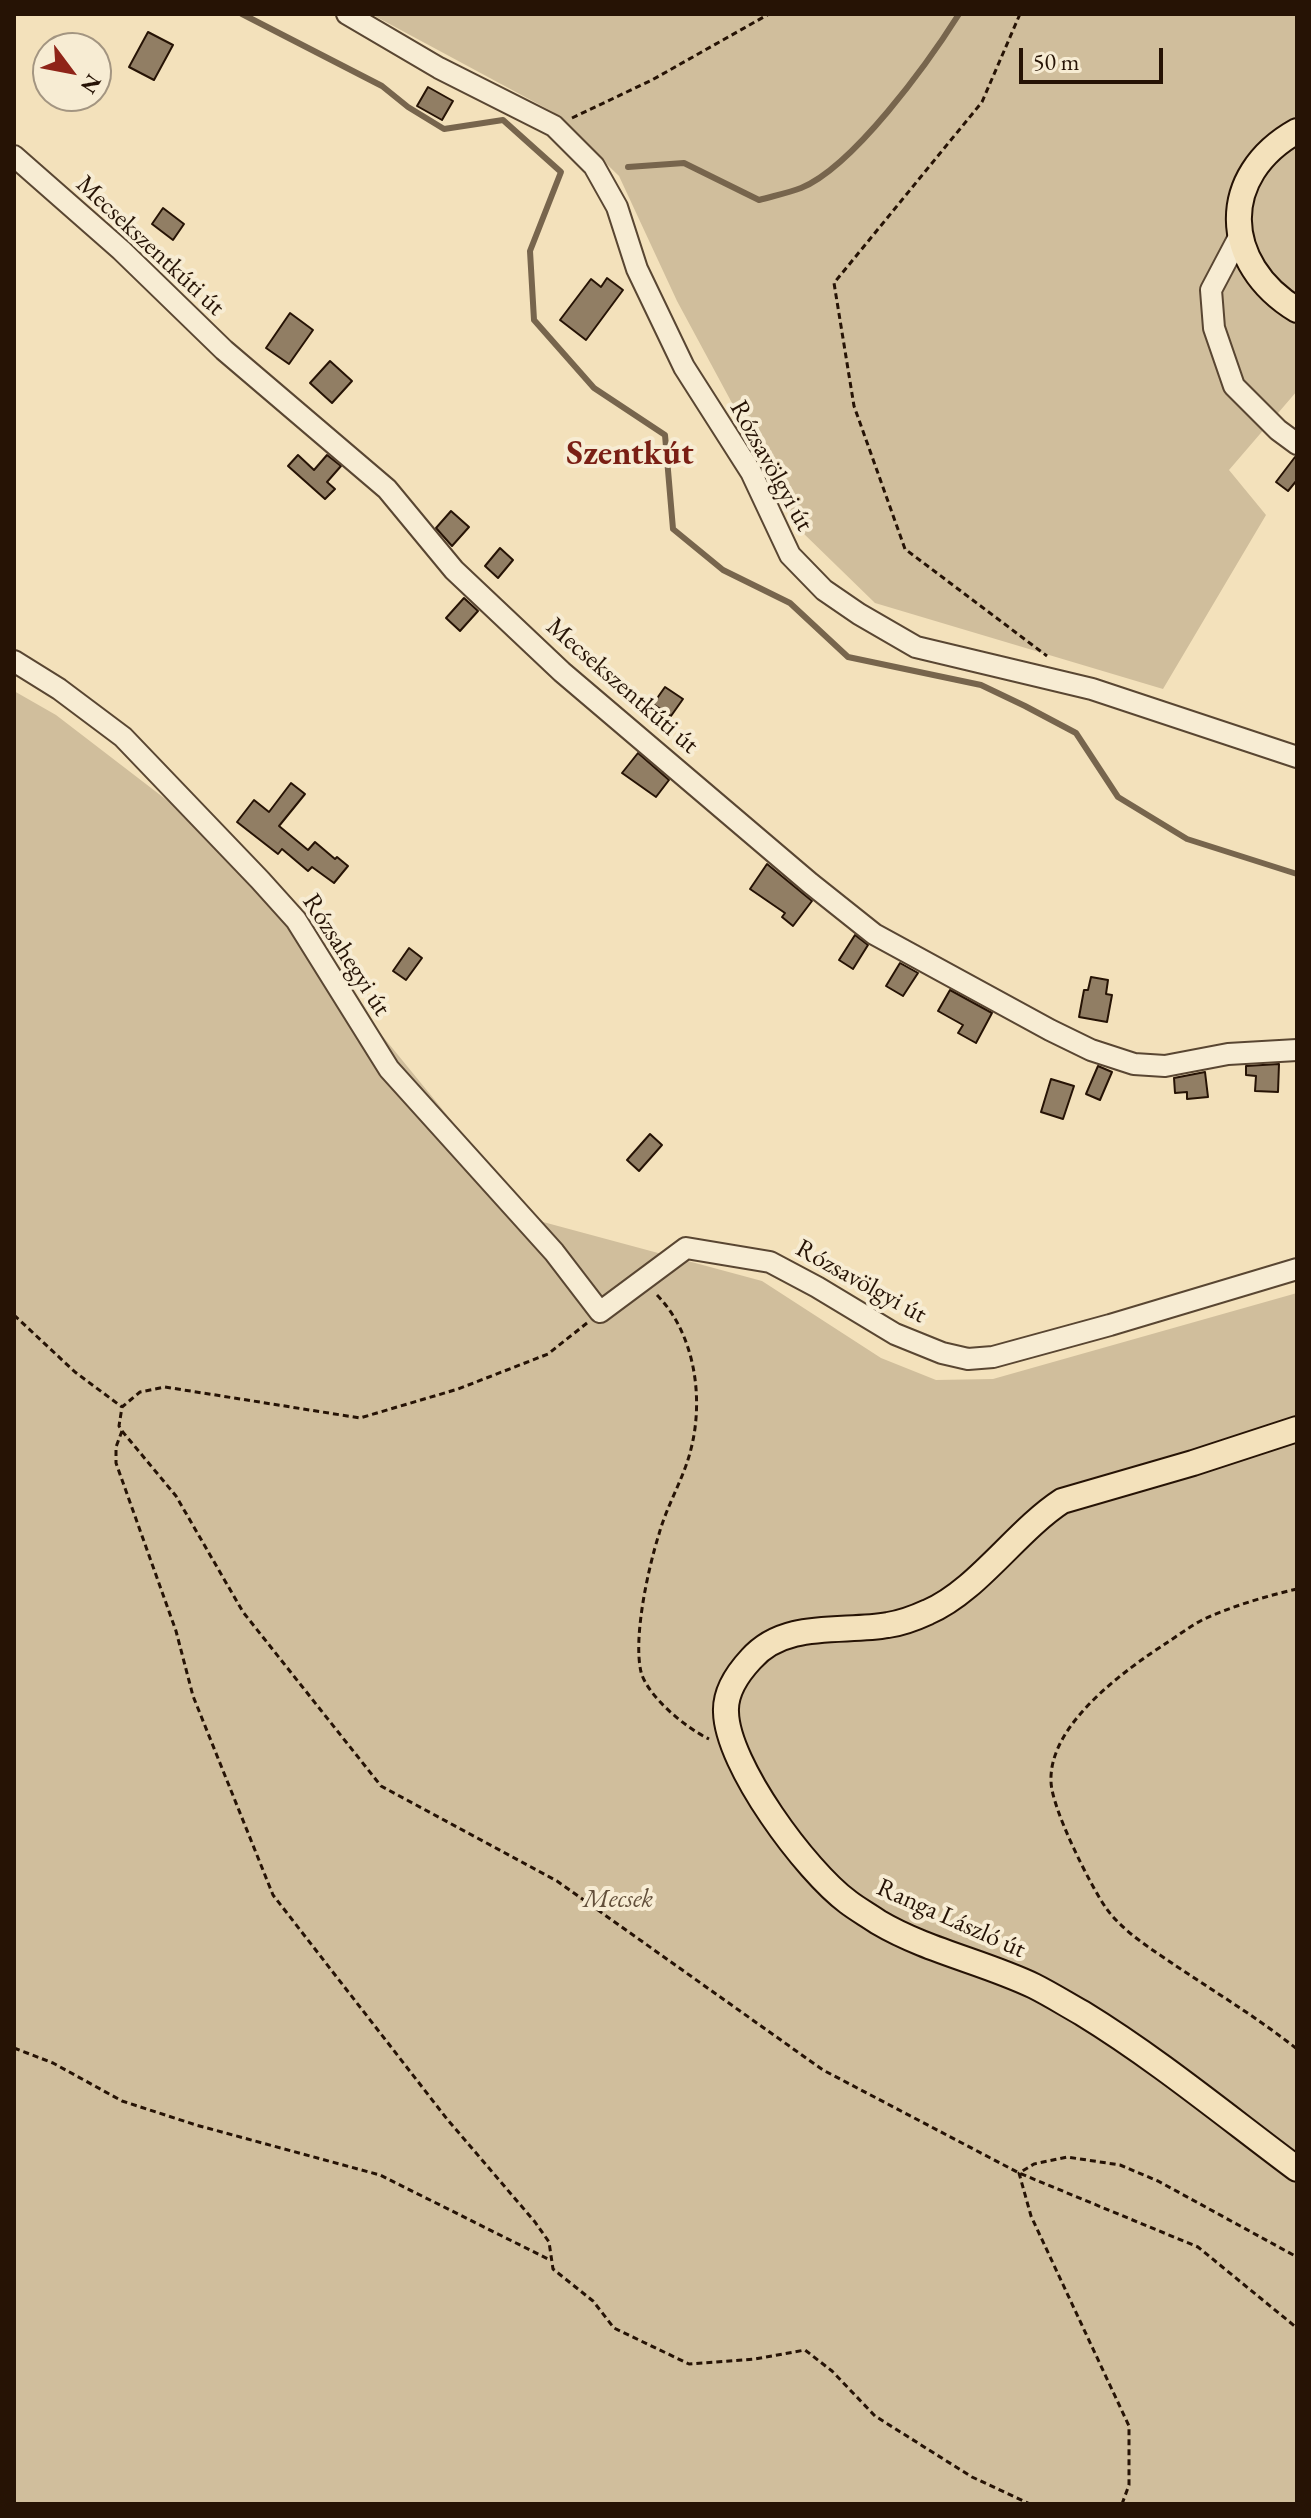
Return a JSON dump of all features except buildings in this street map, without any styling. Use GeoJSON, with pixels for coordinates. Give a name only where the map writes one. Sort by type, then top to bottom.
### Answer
{"type":"FeatureCollection","features":[{"type":"Feature","properties":{"kind":"main road"},"geometry":{"type":"LineString","coordinates":[[1297,131],[1265,156],[1248,179],[1238,205],[1240,235],[1251,267],[1269,288],[1297,310]]}},
{"type":"Feature","properties":{"kind":"main road","name":"Ranga László út"},"geometry":{"type":"LineString","coordinates":[[1297,1429],[1062,1501],[1043,1513],[955,1597],[931,1611],[886,1625],[799,1632],[777,1641],[754,1655],[740,1672],[728,1694],[726,1712],[737,1754],[750,1781],[777,1823],[822,1878],[847,1902],[882,1924],[1034,1986],[1083,2014],[1146,2056],[1297,2169]]}},
{"type":"Feature","properties":{"kind":"street","name":"Rózsavölgyi út"},"geometry":{"type":"LineString","coordinates":[[347,14],[439,68],[554,126],[594,166],[617,207],[637,269],[684,367],[751,472],[790,555],[824,590],[916,647],[1092,689],[1297,757]]}},
{"type":"Feature","properties":{"kind":"street","name":"Mecsekszentkúti út"},"geometry":{"type":"LineString","coordinates":[[14,156],[121,250],[224,350],[387,489],[454,570],[562,672],[874,934],[1050,1030],[1091,1050],[1134,1064],[1165,1066],[1228,1054],[1297,1050]]}},
{"type":"Feature","properties":{"kind":"street"},"geometry":{"type":"LineString","coordinates":[[1240,235],[1211,290],[1214,328],[1234,386],[1278,430],[1297,444]]}},
{"type":"Feature","properties":{"kind":"street","name":"Rózsahegyi út"},"geometry":{"type":"LineString","coordinates":[[14,661],[59,689],[123,737],[260,880],[296,920],[389,1069],[554,1252],[600,1312]]}},
{"type":"Feature","properties":{"kind":"street","name":"Rózsavölgyi út"},"geometry":{"type":"LineString","coordinates":[[600,1312],[686,1248],[770,1262],[895,1334],[942,1353],[968,1359],[993,1357],[1110,1325],[1297,1269]]}},
{"type":"Feature","properties":{"kind":"path"},"geometry":{"type":"LineString","coordinates":[[554,126],[652,80],[769,14]]}},
{"type":"Feature","properties":{"kind":"path"},"geometry":{"type":"LineString","coordinates":[[1020,14],[982,102],[834,283],[854,406],[905,549],[1055,662]]}},
{"type":"Feature","properties":{"kind":"path"},"geometry":{"type":"LineString","coordinates":[[643,1281],[665,1303],[682,1332],[694,1363],[696,1411],[691,1449],[659,1534],[641,1614],[642,1674],[666,1709],[691,1731],[737,1754]]}},
{"type":"Feature","properties":{"kind":"path"},"geometry":{"type":"LineString","coordinates":[[600,1312],[548,1354],[458,1389],[360,1418],[165,1387],[140,1392],[122,1407],[119,1426],[176,1496],[243,1612],[381,1786],[557,1881],[823,2070],[1019,2173],[1198,2247],[1297,2328]]}},
{"type":"Feature","properties":{"kind":"path"},"geometry":{"type":"LineString","coordinates":[[14,1315],[75,1372],[122,1407]]}},
{"type":"Feature","properties":{"kind":"path"},"geometry":{"type":"LineString","coordinates":[[122,1431],[116,1447],[116,1463],[176,1631],[193,1696],[273,1895],[447,2119],[535,2222],[549,2242],[553,2269],[593,2301],[614,2328],[689,2364],[755,2359],[805,2350],[832,2371],[875,2416],[972,2477],[1030,2504]]}},
{"type":"Feature","properties":{"kind":"path"},"geometry":{"type":"LineString","coordinates":[[1297,1589],[1202,1620],[1129,1667],[1078,1717],[1064,1736],[1053,1759],[1050,1780],[1053,1803],[1107,1909],[1159,1954],[1297,2049]]}},
{"type":"Feature","properties":{"kind":"path"},"geometry":{"type":"LineString","coordinates":[[14,2048],[53,2063],[122,2101],[196,2125],[380,2175],[550,2260]]}},
{"type":"Feature","properties":{"kind":"path"},"geometry":{"type":"LineString","coordinates":[[1019,2173],[1034,2164],[1067,2157],[1120,2165],[1158,2181],[1297,2257]]}},
{"type":"Feature","properties":{"kind":"path"},"geometry":{"type":"LineString","coordinates":[[1019,2173],[1031,2216],[1129,2426],[1129,2485],[1122,2504]]}},
{"type":"Feature","properties":{"kind":"green space"},"geometry":{"type":"Polygon","coordinates":[[[371,14],[1297,14],[1297,391],[1229,470],[1266,515],[1163,689],[875,603],[801,531],[677,301],[619,176],[553,112],[371,14]]]}},
{"type":"Feature","properties":{"kind":"green space","name":"Mecsek"},"geometry":{"type":"Polygon","coordinates":[[[14,691],[56,715],[228,847],[532,1219],[762,1281],[881,1358],[936,1380],[993,1379],[1297,1293],[1297,2504],[14,2504],[14,691]]]}},
{"type":"Feature","properties":{"kind":"waterway"},"geometry":{"type":"LineString","coordinates":[[242,14],[382,86],[408,107],[444,129],[503,120],[561,172],[530,251],[534,320],[594,388],[665,435],[673,529],[723,570],[790,603],[848,657],[981,685],[1076,733],[1118,797],[1187,839],[1297,874]]}},
{"type":"Feature","properties":{"kind":"waterway"},"geometry":{"type":"LineString","coordinates":[[628,167],[684,163],[759,200],[801,188],[821,177],[866,137],[929,59],[959,14]]}},
{"type":"Feature","properties":{"kind":"district","name":"Szentkút"},"geometry":{"type":"Point","coordinates":[630,455]}}]}
